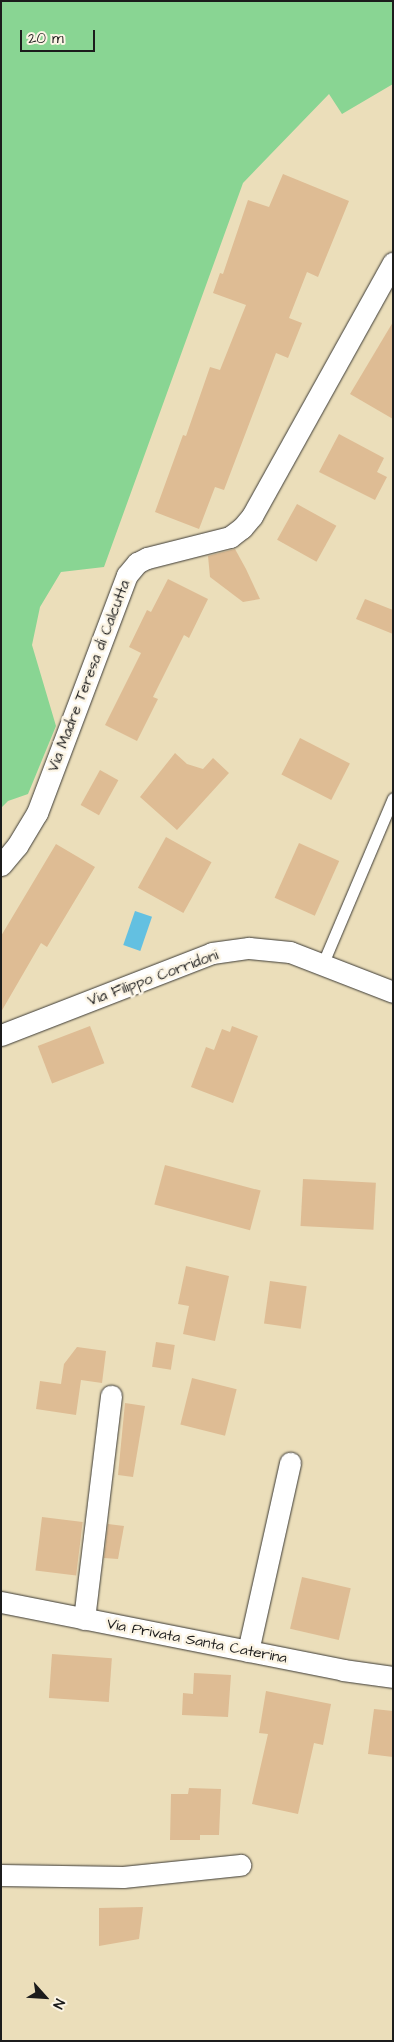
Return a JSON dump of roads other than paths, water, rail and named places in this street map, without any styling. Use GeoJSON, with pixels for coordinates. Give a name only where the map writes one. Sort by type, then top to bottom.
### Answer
{"type":"FeatureCollection","features":[{"type":"Feature","properties":{"kind":"street","name":"Via Madre Teresa di Calcutta"},"geometry":{"type":"LineString","coordinates":[[1,865],[17,846],[36,813],[126,575],[136,563],[147,558],[230,537],[242,528],[252,516],[393,264]]}},
{"type":"Feature","properties":{"kind":"street","name":"Via Filippo Corridoni"},"geometry":{"type":"LineString","coordinates":[[1,1035],[212,953],[249,948],[290,952],[323,963],[393,992]]}},
{"type":"Feature","properties":{"kind":"street"},"geometry":{"type":"LineString","coordinates":[[84,1619],[111,1396]]}},
{"type":"Feature","properties":{"kind":"street"},"geometry":{"type":"LineString","coordinates":[[248,1651],[290,1463]]}},
{"type":"Feature","properties":{"kind":"street","name":"Via Privata Santa Caterina"},"geometry":{"type":"LineString","coordinates":[[1,1602],[343,1670],[393,1677]]}},
{"type":"Feature","properties":{"kind":"street"},"geometry":{"type":"LineString","coordinates":[[1,1875],[123,1877],[240,1865]]}},
{"type":"Feature","properties":{"kind":"lane"},"geometry":{"type":"LineString","coordinates":[[323,963],[393,798]]}},
{"type":"Feature","properties":{"kind":"water"},"geometry":{"type":"Polygon","coordinates":[[[135,911],[152,917],[140,951],[123,945],[135,911]]]}}]}
